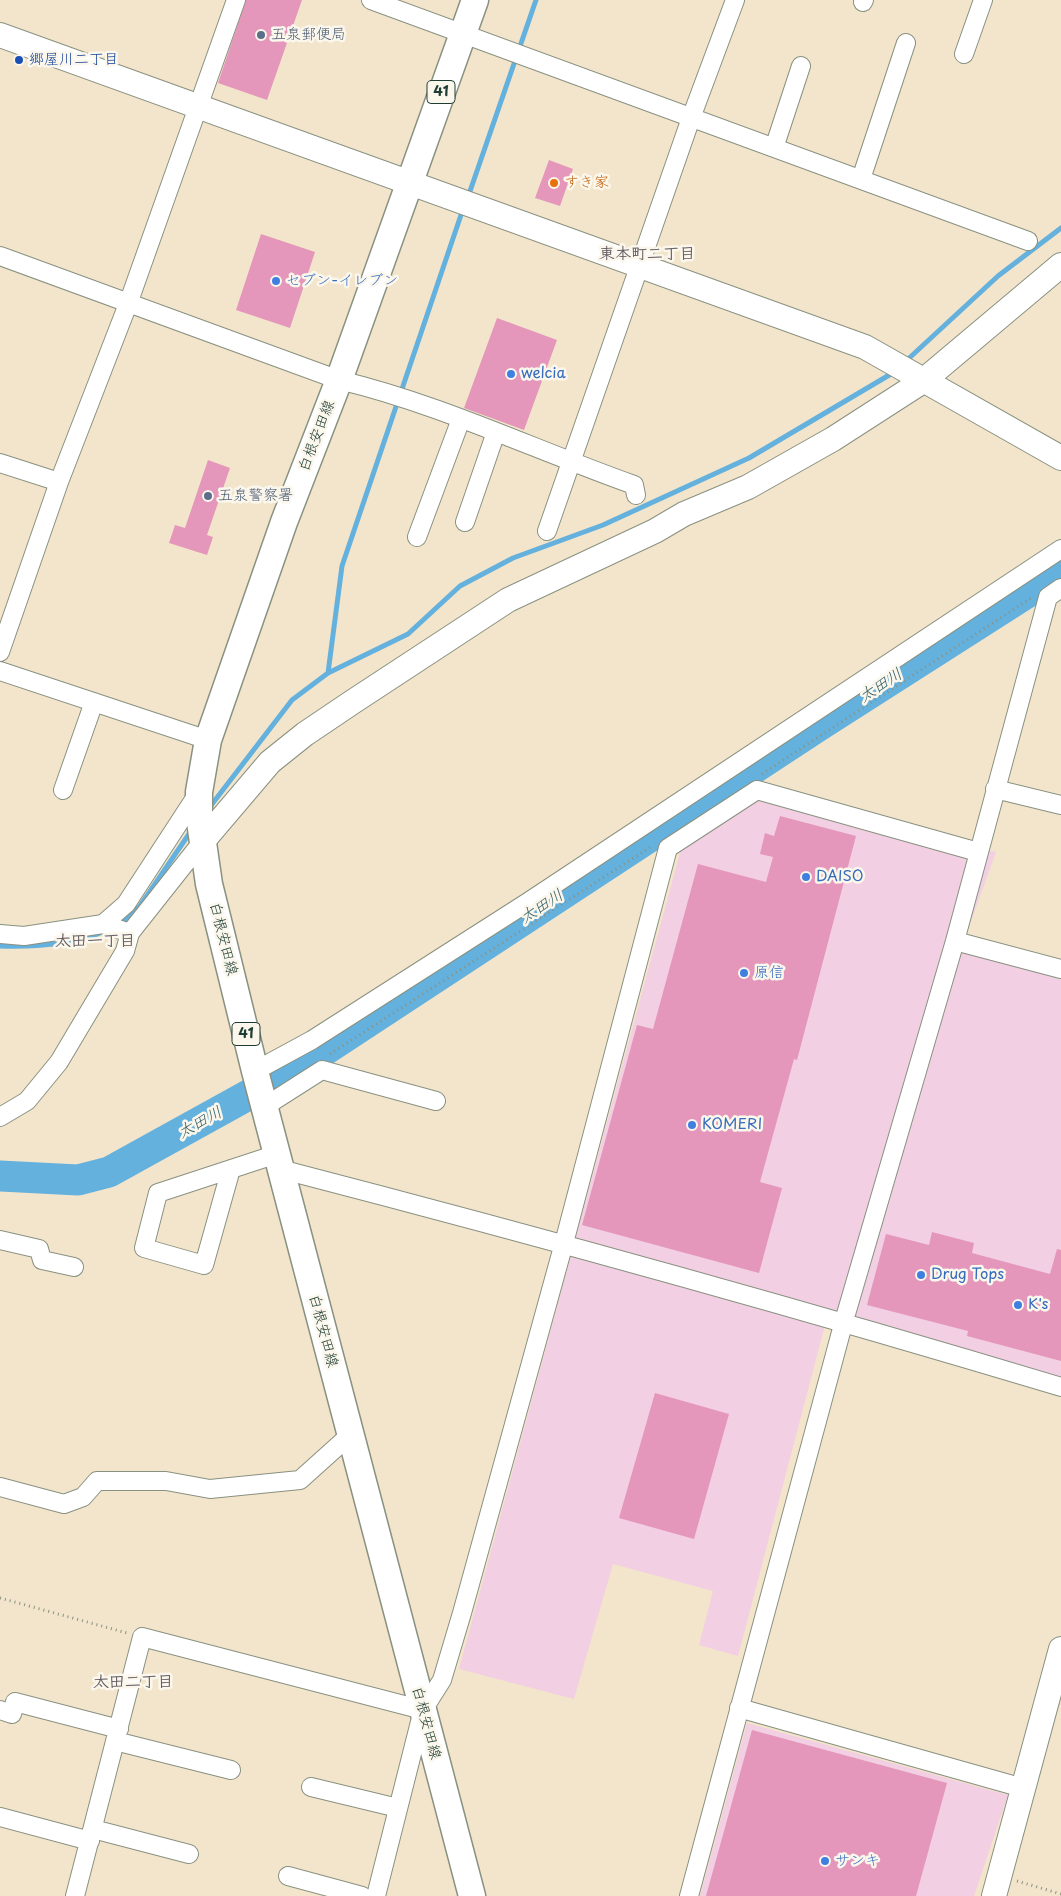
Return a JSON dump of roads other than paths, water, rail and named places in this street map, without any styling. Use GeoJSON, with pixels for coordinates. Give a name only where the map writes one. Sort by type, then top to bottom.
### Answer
{"type":"FeatureCollection","features":[{"type":"Feature","properties":{"kind":"main road","name":"白根安田線"},"geometry":{"type":"LineString","coordinates":[[472,1896],[255,1071],[209,884],[202,842],[199,792],[208,740],[284,522],[339,380],[475,0]]}},
{"type":"Feature","properties":{"kind":"street"},"geometry":{"type":"LineString","coordinates":[[0,652],[59,482],[128,304],[236,0]]}},
{"type":"Feature","properties":{"kind":"street"},"geometry":{"type":"LineString","coordinates":[[371,0],[1028,241]]}},
{"type":"Feature","properties":{"kind":"street"},"geometry":{"type":"LineString","coordinates":[[547,531],[691,118],[736,0]]}},
{"type":"Feature","properties":{"kind":"street"},"geometry":{"type":"LineString","coordinates":[[964,54],[983,0]]}},
{"type":"Feature","properties":{"kind":"street"},"geometry":{"type":"LineString","coordinates":[[0,35],[865,347],[1061,458]]}},
{"type":"Feature","properties":{"kind":"street"},"geometry":{"type":"LineString","coordinates":[[861,180],[906,43]]}},
{"type":"Feature","properties":{"kind":"street"},"geometry":{"type":"LineString","coordinates":[[774,148],[801,66]]}},
{"type":"Feature","properties":{"kind":"street"},"geometry":{"type":"LineString","coordinates":[[0,256],[339,380],[374,389],[496,432],[634,485],[636,495]]}},
{"type":"Feature","properties":{"kind":"street"},"geometry":{"type":"LineString","coordinates":[[0,1117],[27,1101],[59,1062],[125,951],[130,933],[202,842],[270,762],[305,734],[508,600],[655,531],[684,514],[748,487],[832,439],[923,381],[1061,265]]}},
{"type":"Feature","properties":{"kind":"street"},"geometry":{"type":"LineString","coordinates":[[417,537],[461,419]]}},
{"type":"Feature","properties":{"kind":"street"},"geometry":{"type":"LineString","coordinates":[[465,522],[496,432]]}},
{"type":"Feature","properties":{"kind":"street"},"geometry":{"type":"LineString","coordinates":[[0,463],[59,482]]}},
{"type":"Feature","properties":{"kind":"street"},"geometry":{"type":"LineString","coordinates":[[255,1071],[312,1040],[511,912],[1061,549]]}},
{"type":"Feature","properties":{"kind":"street"},"geometry":{"type":"LineString","coordinates":[[688,1896],[844,1321],[954,941],[1048,597],[1061,588]]}},
{"type":"Feature","properties":{"kind":"street"},"geometry":{"type":"LineString","coordinates":[[0,671],[208,740]]}},
{"type":"Feature","properties":{"kind":"street"},"geometry":{"type":"LineString","coordinates":[[63,790],[94,702]]}},
{"type":"Feature","properties":{"kind":"street"},"geometry":{"type":"LineString","coordinates":[[995,789],[1061,806]]}},
{"type":"Feature","properties":{"kind":"street"},"geometry":{"type":"LineString","coordinates":[[376,1896],[423,1710],[442,1680],[462,1613],[564,1243],[668,848],[757,790],[978,852]]}},
{"type":"Feature","properties":{"kind":"street"},"geometry":{"type":"LineString","coordinates":[[102,924],[126,904],[199,792]]}},
{"type":"Feature","properties":{"kind":"street"},"geometry":{"type":"LineString","coordinates":[[0,934],[24,936],[102,924],[130,933]]}},
{"type":"Feature","properties":{"kind":"street"},"geometry":{"type":"LineString","coordinates":[[954,941],[1061,969]]}},
{"type":"Feature","properties":{"kind":"street"},"geometry":{"type":"LineString","coordinates":[[264,1107],[322,1070],[436,1101]]}},
{"type":"Feature","properties":{"kind":"street"},"geometry":{"type":"LineString","coordinates":[[231,1169],[204,1265],[144,1248],[158,1193],[231,1169],[278,1162],[844,1321],[1061,1387]]}},
{"type":"Feature","properties":{"kind":"street"},"geometry":{"type":"LineString","coordinates":[[0,1240],[38,1249],[42,1260],[74,1267]]}},
{"type":"Feature","properties":{"kind":"street"},"geometry":{"type":"LineString","coordinates":[[0,1487],[64,1504],[83,1497],[97,1481],[166,1481],[210,1489],[300,1480],[350,1434]]}},
{"type":"Feature","properties":{"kind":"street"},"geometry":{"type":"LineString","coordinates":[[75,1896],[142,1637],[423,1710]]}},
{"type":"Feature","properties":{"kind":"street"},"geometry":{"type":"LineString","coordinates":[[996,1886],[1061,1649]]}},
{"type":"Feature","properties":{"kind":"street"},"geometry":{"type":"LineString","coordinates":[[0,1710],[12,1714],[14,1702],[231,1770]]}},
{"type":"Feature","properties":{"kind":"street"},"geometry":{"type":"LineString","coordinates":[[739,1708],[1023,1788]]}},
{"type":"Feature","properties":{"kind":"street"},"geometry":{"type":"LineString","coordinates":[[311,1787],[398,1808]]}},
{"type":"Feature","properties":{"kind":"street"},"geometry":{"type":"LineString","coordinates":[[0,1817],[189,1854]]}},
{"type":"Feature","properties":{"kind":"street"},"geometry":{"type":"LineString","coordinates":[[288,1876],[362,1896]]}},
{"type":"Feature","properties":{"kind":"waterway"},"geometry":{"type":"LineString","coordinates":[[468,197],[536,0]]}},
{"type":"Feature","properties":{"kind":"waterway"},"geometry":{"type":"LineString","coordinates":[[328,673],[342,566],[463,209]]}},
{"type":"Feature","properties":{"kind":"waterway"},"geometry":{"type":"LineString","coordinates":[[906,361],[998,276],[1061,228]]}},
{"type":"Feature","properties":{"kind":"waterway"},"geometry":{"type":"LineString","coordinates":[[209,808],[292,700],[328,673],[408,634],[460,586],[513,558],[603,525],[749,458],[896,371]]}},
{"type":"Feature","properties":{"kind":"waterway","name":"太田川"},"geometry":{"type":"LineString","coordinates":[[0,1176],[78,1180],[109,1172],[299,1067],[820,725],[1061,571]]}},
{"type":"Feature","properties":{"kind":"waterway"},"geometry":{"type":"LineString","coordinates":[[120,925],[140,906],[191,831]]}},
{"type":"Feature","properties":{"kind":"waterway"},"geometry":{"type":"LineString","coordinates":[[0,946],[53,944],[93,936],[105,931]]}},
{"type":"Feature","properties":{"kind":"place","name":"五泉郵便局"},"geometry":{"type":"Point","coordinates":[261,35]}},
{"type":"Feature","properties":{"kind":"place","name":"郷屋川二丁目"},"geometry":{"type":"Point","coordinates":[19,60]}},
{"type":"Feature","properties":{"kind":"place","name":"すき家"},"geometry":{"type":"Point","coordinates":[554,183]}},
{"type":"Feature","properties":{"kind":"place","name":"セブン-イレブン"},"geometry":{"type":"Point","coordinates":[276,281]}},
{"type":"Feature","properties":{"kind":"place","name":"welcia"},"geometry":{"type":"Point","coordinates":[511,374]}},
{"type":"Feature","properties":{"kind":"place","name":"五泉警察署"},"geometry":{"type":"Point","coordinates":[208,496]}},
{"type":"Feature","properties":{"kind":"place","name":"DAISO"},"geometry":{"type":"Point","coordinates":[806,877]}},
{"type":"Feature","properties":{"kind":"place","name":"原信"},"geometry":{"type":"Point","coordinates":[744,973]}},
{"type":"Feature","properties":{"kind":"place","name":"KOMERI"},"geometry":{"type":"Point","coordinates":[692,1125]}},
{"type":"Feature","properties":{"kind":"place","name":"Drug Tops"},"geometry":{"type":"Point","coordinates":[921,1275]}},
{"type":"Feature","properties":{"kind":"place","name":"K's"},"geometry":{"type":"Point","coordinates":[1018,1305]}},
{"type":"Feature","properties":{"kind":"place","name":"サンキ"},"geometry":{"type":"Point","coordinates":[825,1861]}},
{"type":"Feature","properties":{"kind":"district","name":"東本町二丁目"},"geometry":{"type":"Point","coordinates":[647,255]}},
{"type":"Feature","properties":{"kind":"district","name":"太田一丁目"},"geometry":{"type":"Point","coordinates":[95,942]}},
{"type":"Feature","properties":{"kind":"district","name":"太田二丁目"},"geometry":{"type":"Point","coordinates":[133,1683]}}]}
